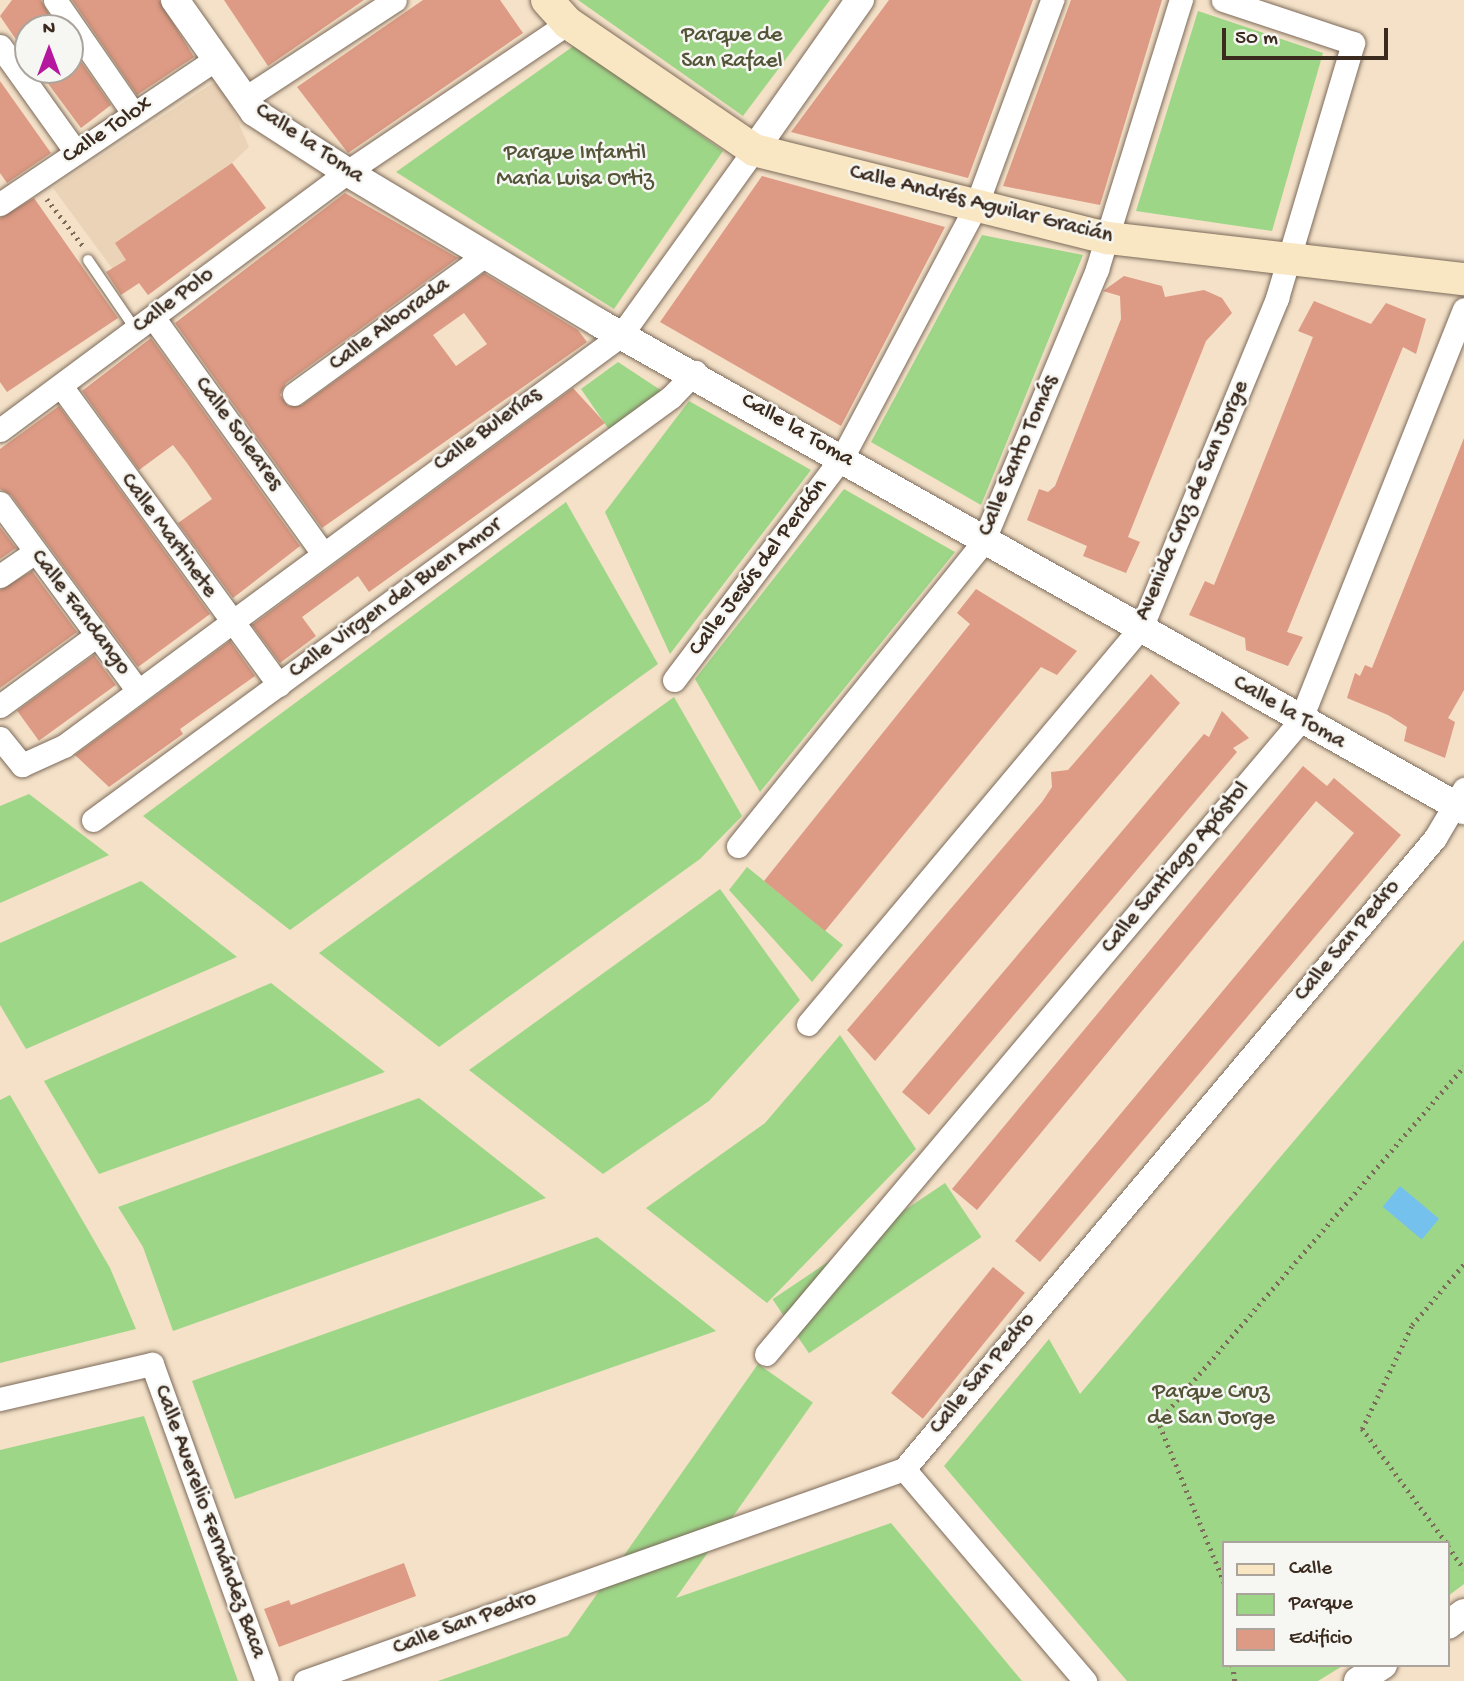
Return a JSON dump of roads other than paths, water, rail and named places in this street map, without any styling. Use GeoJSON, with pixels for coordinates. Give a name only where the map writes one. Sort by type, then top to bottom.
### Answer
{"type":"FeatureCollection","features":[{"type":"Feature","properties":{"kind":"main road","name":"Calle Andrés Aguilar Gracián"},"geometry":{"type":"LineString","coordinates":[[558,11],[754,150],[1108,238],[1464,279]]}},
{"type":"Feature","properties":{"kind":"street"},"geometry":{"type":"LineString","coordinates":[[55,0],[133,113]]}},
{"type":"Feature","properties":{"kind":"street","name":"Calle la Toma"},"geometry":{"type":"LineString","coordinates":[[175,0],[254,112],[347,172],[621,335],[695,372],[844,456],[983,542],[1142,626],[1300,721],[1461,802]]}},
{"type":"Feature","properties":{"kind":"street"},"geometry":{"type":"LineString","coordinates":[[245,98],[395,0]]}},
{"type":"Feature","properties":{"kind":"street","name":"Calle Bulerías"},"geometry":{"type":"LineString","coordinates":[[0,738],[22,765],[64,746],[136,688],[621,335],[860,0]]}},
{"type":"Feature","properties":{"kind":"street","name":"Calle Jesús del Perdón"},"geometry":{"type":"LineString","coordinates":[[674,680],[844,456],[976,206],[1052,0]]}},
{"type":"Feature","properties":{"kind":"street","name":"Calle Santo Tomás"},"geometry":{"type":"LineString","coordinates":[[738,846],[983,542],[1108,238],[1181,0]]}},
{"type":"Feature","properties":{"kind":"street","name":"Avenida Cruz de San Jorge"},"geometry":{"type":"LineString","coordinates":[[808,1024],[1142,626],[1289,260],[1353,43],[1223,0]]}},
{"type":"Feature","properties":{"kind":"street","name":"Calle Polo"},"geometry":{"type":"LineString","coordinates":[[2,424],[61,386],[558,11]]}},
{"type":"Feature","properties":{"kind":"street"},"geometry":{"type":"LineString","coordinates":[[0,46],[76,152]]}},
{"type":"Feature","properties":{"kind":"street","name":"Calle Tolox"},"geometry":{"type":"LineString","coordinates":[[0,204],[216,58]]}},
{"type":"Feature","properties":{"kind":"street","name":"Calle Alborada"},"geometry":{"type":"LineString","coordinates":[[294,394],[485,255]]}},
{"type":"Feature","properties":{"kind":"street","name":"Calle Santiago Apóstol"},"geometry":{"type":"LineString","coordinates":[[766,1354],[1300,721],[1464,309]]}},
{"type":"Feature","properties":{"kind":"street","name":"Calle Soleares"},"geometry":{"type":"LineString","coordinates":[[145,323],[322,552]]}},
{"type":"Feature","properties":{"kind":"street","name":"Calle Virgen del Buen Amor"},"geometry":{"type":"LineString","coordinates":[[93,820],[671,397],[695,372]]}},
{"type":"Feature","properties":{"kind":"street","name":"Calle Martinete"},"geometry":{"type":"LineString","coordinates":[[61,386],[229,621],[279,685]]}},
{"type":"Feature","properties":{"kind":"street","name":"Calle Fandango"},"geometry":{"type":"LineString","coordinates":[[0,503],[136,688]]}},
{"type":"Feature","properties":{"kind":"street"},"geometry":{"type":"LineString","coordinates":[[0,576],[35,552]]}},
{"type":"Feature","properties":{"kind":"street"},"geometry":{"type":"LineString","coordinates":[[0,706],[97,635]]}},
{"type":"Feature","properties":{"kind":"street","name":"Calle San Pedro"},"geometry":{"type":"LineString","coordinates":[[305,1681],[904,1469],[1435,838],[1461,802]]}},
{"type":"Feature","properties":{"kind":"street","name":"Calle Auerelio Fernández Baca"},"geometry":{"type":"LineString","coordinates":[[0,1399],[152,1364],[267,1681]]}},
{"type":"Feature","properties":{"kind":"street"},"geometry":{"type":"LineString","coordinates":[[904,1469],[1085,1681]]}},
{"type":"Feature","properties":{"kind":"street"},"geometry":{"type":"LineString","coordinates":[[1358,1681],[1380,1667]]}},
{"type":"Feature","properties":{"kind":"lane"},"geometry":{"type":"LineString","coordinates":[[88,260],[145,323]]}},
{"type":"Feature","properties":{"kind":"water"},"geometry":{"type":"Polygon","coordinates":[[[1400,1186],[1439,1219],[1422,1239],[1383,1207],[1400,1186]]]}},
{"type":"Feature","properties":{"kind":"park label","name":"Parque de San Rafael"},"geometry":{"type":"Point","coordinates":[732,49]}},
{"type":"Feature","properties":{"kind":"park label","name":"Parque Infantil Maria Luisa Ortiz"},"geometry":{"type":"Point","coordinates":[575,167]}},
{"type":"Feature","properties":{"kind":"park label","name":"Parque Cruz de San Jorge"},"geometry":{"type":"Point","coordinates":[1211,1406]}}]}
